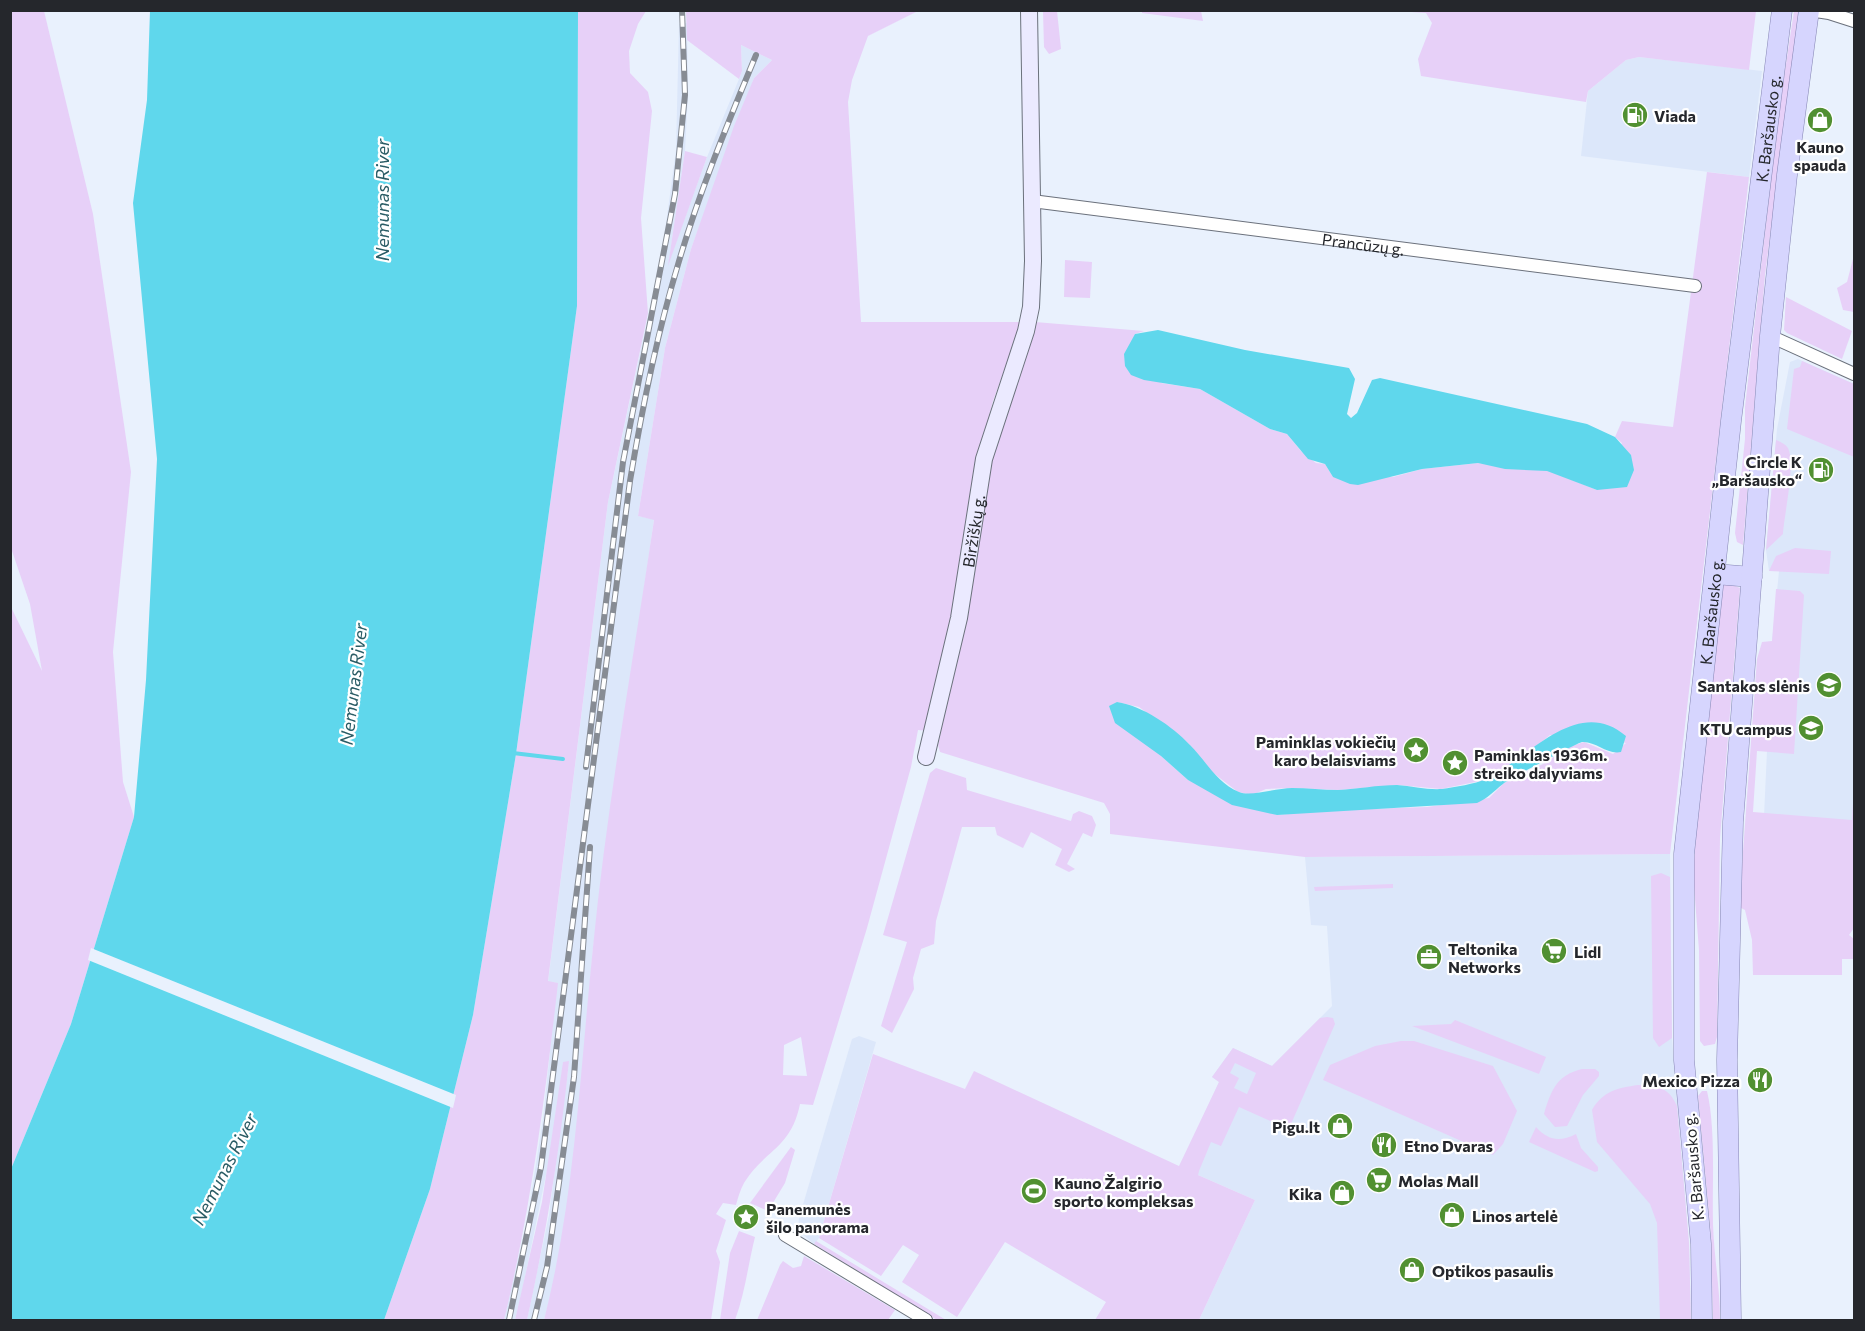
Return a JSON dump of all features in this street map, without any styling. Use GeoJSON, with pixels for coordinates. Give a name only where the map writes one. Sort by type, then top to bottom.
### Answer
{"type":"FeatureCollection","features":[{"type":"Feature","properties":{"kind":"main road","name":"K. Baršausko g."},"geometry":{"type":"LineString","coordinates":[[1702,1320],[1701,1244],[1684,1060],[1683,913],[1686,822],[1731,421],[1782,10]]}},
{"type":"Feature","properties":{"kind":"main road","name":"K. Baršausko g."},"geometry":{"type":"LineString","coordinates":[[1731,1320],[1728,954],[1733,822],[1770,336],[1787,175],[1809,10]]}},
{"type":"Feature","properties":{"kind":"main road"},"geometry":{"type":"LineString","coordinates":[[1715,573],[1752,577]]}},
{"type":"Feature","properties":{"kind":"street"},"geometry":{"type":"LineString","coordinates":[[1029,10],[1032,201]]}},
{"type":"Feature","properties":{"kind":"street"},"geometry":{"type":"LineString","coordinates":[[1809,10],[1829,13],[1854,21]]}},
{"type":"Feature","properties":{"kind":"street","name":"Prancūzų g."},"geometry":{"type":"LineString","coordinates":[[1032,201],[1695,286]]}},
{"type":"Feature","properties":{"kind":"street","name":"Biržiškų g."},"geometry":{"type":"LineString","coordinates":[[926,757],[959,618],[984,459],[1026,331],[1031,308],[1032,201]]}},
{"type":"Feature","properties":{"kind":"street"},"geometry":{"type":"LineString","coordinates":[[1770,336],[1854,374]]}},
{"type":"Feature","properties":{"kind":"street"},"geometry":{"type":"LineString","coordinates":[[785,1235],[926,1320]]}},
{"type":"Feature","properties":{"kind":"shaded area"},"geometry":{"type":"Polygon","coordinates":[[[1756,10],[1749,70],[1639,57],[1626,60],[1588,91],[1586,102],[1421,76],[1418,59],[1432,23],[1426,13],[1396,11],[1756,10]]]}},
{"type":"Feature","properties":{"kind":"shaded area"},"geometry":{"type":"Polygon","coordinates":[[[10,11],[44,11],[93,214],[131,472],[113,652],[123,782],[134,817],[71,1024],[11,1169],[11,607],[42,671],[30,604],[10,545],[10,11]]]}},
{"type":"Feature","properties":{"kind":"shaded area"},"geometry":{"type":"Polygon","coordinates":[[[578,11],[646,11],[638,24],[629,51],[630,73],[648,92],[652,111],[641,218],[648,313],[608,502],[548,981],[558,983],[536,1153],[522,1237],[504,1320],[384,1320],[430,1189],[473,1015],[516,754],[577,306],[578,11]]]}},
{"type":"Feature","properties":{"kind":"shaded area"},"geometry":{"type":"Polygon","coordinates":[[[686,11],[918,11],[868,36],[852,80],[848,102],[861,322],[1022,322],[993,401],[978,459],[957,586],[928,731],[918,730],[911,767],[867,928],[813,1105],[800,1104],[790,1131],[752,1172],[739,1194],[736,1205],[723,1203],[716,1214],[726,1220],[716,1251],[720,1262],[711,1320],[544,1320],[570,1181],[605,840],[654,520],[638,516],[665,348],[691,249],[734,126],[754,78],[772,60],[741,45],[742,71],[739,79],[687,40],[686,11]],[[801,1037],[784,1045],[783,1075],[807,1076],[801,1037]]]}},
{"type":"Feature","properties":{"kind":"shaded area"},"geometry":{"type":"Polygon","coordinates":[[[1043,11],[1057,11],[1061,49],[1049,54],[1044,47],[1043,11]]]}},
{"type":"Feature","properties":{"kind":"shaded area"},"geometry":{"type":"Polygon","coordinates":[[[1142,11],[1201,11],[1203,21],[1142,13],[1142,11]]]}},
{"type":"Feature","properties":{"kind":"shaded area"},"geometry":{"type":"Polygon","coordinates":[[[1794,11],[1799,11],[1765,275],[1743,545],[1737,542],[1735,533],[1745,439],[1745,407],[1779,110],[1794,11]]]}},
{"type":"Feature","properties":{"kind":"shaded area"},"geometry":{"type":"Polygon","coordinates":[[[687,23],[688,95],[685,151],[669,261],[707,157],[742,71],[741,45],[772,60],[754,78],[691,249],[665,348],[638,516],[654,519],[593,948],[570,1188],[555,1279],[544,1320],[527,1320],[549,1215],[569,1062],[515,1320],[504,1320],[528,1215],[543,1119],[557,983],[548,982],[608,502],[663,246],[676,150],[679,24],[687,23]]]}},
{"type":"Feature","properties":{"kind":"shaded area"},"geometry":{"type":"Polygon","coordinates":[[[1639,57],[1762,71],[1749,177],[1581,156],[1588,91],[1626,60],[1639,57]]]}},
{"type":"Feature","properties":{"kind":"shaded area"},"geometry":{"type":"Polygon","coordinates":[[[685,151],[707,157],[668,266],[685,151]]]}},
{"type":"Feature","properties":{"kind":"shaded area"},"geometry":{"type":"Polygon","coordinates":[[[1707,172],[1749,177],[1670,854],[1305,857],[1110,834],[1110,814],[1104,803],[940,752],[938,745],[953,677],[988,469],[1035,322],[1144,331],[1135,334],[1161,383],[1200,389],[1270,429],[1287,434],[1301,451],[1316,463],[1325,464],[1333,477],[1393,477],[1422,469],[1478,463],[1547,470],[1597,490],[1622,443],[1615,437],[1622,421],[1673,427],[1707,172]],[[1117,702],[1161,756],[1188,780],[1277,815],[1333,810],[1427,807],[1489,798],[1504,783],[1543,764],[1571,746],[1584,742],[1613,754],[1626,743],[1550,735],[1531,751],[1485,780],[1441,789],[1398,785],[1338,790],[1291,788],[1266,789],[1252,795],[1238,792],[1212,772],[1189,744],[1139,707],[1117,702]]]}},
{"type":"Feature","properties":{"kind":"shaded area"},"geometry":{"type":"Polygon","coordinates":[[[1854,255],[1854,312],[1843,310],[1837,288],[1847,282],[1854,255]]]}},
{"type":"Feature","properties":{"kind":"shaded area"},"geometry":{"type":"Polygon","coordinates":[[[1065,260],[1092,262],[1090,298],[1064,297],[1065,260]]]}},
{"type":"Feature","properties":{"kind":"shaded area"},"geometry":{"type":"Polygon","coordinates":[[[1786,297],[1852,331],[1842,359],[1784,330],[1786,297]]]}},
{"type":"Feature","properties":{"kind":"shaded area"},"geometry":{"type":"Polygon","coordinates":[[[1798,359],[1854,384],[1854,879],[1764,816],[1772,642],[1779,571],[1769,571],[1766,550],[1777,429],[1790,362],[1798,359]]]}},
{"type":"Feature","properties":{"kind":"shaded area"},"geometry":{"type":"Polygon","coordinates":[[[1802,361],[1854,384],[1854,457],[1787,429],[1794,369],[1800,367],[1802,361]]]}},
{"type":"Feature","properties":{"kind":"shaded area"},"geometry":{"type":"Polygon","coordinates":[[[1776,440],[1788,448],[1791,465],[1790,477],[1783,534],[1766,550],[1776,440]]]}},
{"type":"Feature","properties":{"kind":"shaded area"},"geometry":{"type":"Polygon","coordinates":[[[1795,548],[1831,551],[1829,574],[1769,571],[1776,556],[1795,548]]]}},
{"type":"Feature","properties":{"kind":"shaded area"},"geometry":{"type":"Polygon","coordinates":[[[1723,581],[1740,588],[1720,838],[1717,1037],[1715,1044],[1704,1046],[1700,1041],[1699,950],[1693,874],[1700,784],[1723,581]]]}},
{"type":"Feature","properties":{"kind":"shaded area"},"geometry":{"type":"Polygon","coordinates":[[[1776,589],[1800,591],[1804,595],[1794,754],[1757,751],[1753,812],[1852,820],[1854,786],[1854,928],[1849,935],[1854,939],[1854,959],[1842,959],[1842,975],[1753,975],[1752,940],[1745,910],[1739,907],[1757,659],[1762,642],[1772,641],[1776,589]]]}},
{"type":"Feature","properties":{"kind":"shaded area"},"geometry":{"type":"Polygon","coordinates":[[[936,768],[966,778],[967,790],[1071,821],[1073,814],[1079,811],[1092,816],[1096,825],[1092,837],[1083,833],[1067,864],[1075,869],[1069,872],[1055,865],[1062,849],[1031,832],[1023,848],[997,835],[995,827],[962,827],[936,921],[934,944],[921,949],[913,978],[914,989],[892,1033],[881,1026],[907,942],[883,935],[930,773],[936,768]]]}},
{"type":"Feature","properties":{"kind":"shaded area"},"geometry":{"type":"Polygon","coordinates":[[[1670,854],[1672,1038],[1689,1243],[1691,1320],[1199,1320],[1255,1200],[1180,1167],[1219,1082],[1212,1077],[1233,1048],[1272,1066],[1332,1006],[1327,926],[1311,925],[1305,857],[1670,854]]]}},
{"type":"Feature","properties":{"kind":"shaded area"},"geometry":{"type":"Polygon","coordinates":[[[1661,873],[1670,877],[1672,1038],[1659,1047],[1653,1038],[1651,876],[1661,873]]]}},
{"type":"Feature","properties":{"kind":"shaded area"},"geometry":{"type":"Polygon","coordinates":[[[1393,884],[1393,888],[1315,891],[1314,887],[1393,884]]]}},
{"type":"Feature","properties":{"kind":"shaded area","name":"Kauno Žalgirio sporto kompleksas"},"geometry":{"type":"Polygon","coordinates":[[[1320,1018],[1333,1018],[1335,1024],[1291,1124],[1284,1127],[1239,1107],[1221,1146],[1211,1142],[1199,1171],[1198,1175],[1255,1200],[1199,1320],[1095,1320],[1106,1302],[1005,1242],[957,1317],[902,1282],[919,1255],[903,1245],[881,1276],[819,1238],[873,1054],[965,1089],[974,1071],[1179,1166],[1219,1082],[1212,1077],[1233,1048],[1272,1066],[1320,1018]],[[1235,1063],[1230,1073],[1239,1078],[1234,1088],[1247,1094],[1256,1073],[1235,1063]]]}},
{"type":"Feature","properties":{"kind":"shaded area"},"geometry":{"type":"Polygon","coordinates":[[[1455,1020],[1546,1057],[1539,1074],[1412,1026],[1451,1024],[1455,1020]]]}},
{"type":"Feature","properties":{"kind":"shaded area"},"geometry":{"type":"Polygon","coordinates":[[[859,1036],[876,1042],[819,1238],[814,1244],[798,1230],[799,1218],[852,1039],[859,1036]]]}},
{"type":"Feature","properties":{"kind":"shaded area"},"geometry":{"type":"Polygon","coordinates":[[[1414,1041],[1493,1066],[1517,1111],[1503,1144],[1493,1155],[1323,1080],[1330,1065],[1375,1046],[1414,1041]]]}},
{"type":"Feature","properties":{"kind":"shaded area"},"geometry":{"type":"Polygon","coordinates":[[[569,1061],[557,1159],[534,1288],[527,1320],[515,1320],[542,1202],[563,1062],[569,1061]]]}},
{"type":"Feature","properties":{"kind":"shaded area"},"geometry":{"type":"Polygon","coordinates":[[[1582,1069],[1595,1069],[1599,1072],[1599,1076],[1583,1095],[1567,1126],[1555,1127],[1544,1114],[1549,1098],[1561,1080],[1582,1069]]]}},
{"type":"Feature","properties":{"kind":"shaded area"},"geometry":{"type":"Polygon","coordinates":[[[1638,1085],[1657,1087],[1666,1091],[1677,1106],[1689,1243],[1691,1320],[1660,1320],[1657,1223],[1650,1204],[1597,1142],[1592,1110],[1596,1104],[1611,1092],[1638,1085]]]}},
{"type":"Feature","properties":{"kind":"shaded area"},"geometry":{"type":"Polygon","coordinates":[[[1702,1091],[1707,1091],[1712,1122],[1713,1224],[1720,1320],[1713,1320],[1711,1236],[1698,1096],[1702,1091]]]}},
{"type":"Feature","properties":{"kind":"shaded area"},"geometry":{"type":"Polygon","coordinates":[[[1536,1127],[1545,1135],[1555,1139],[1576,1134],[1581,1148],[1598,1167],[1598,1171],[1595,1172],[1529,1142],[1536,1127]]]}},
{"type":"Feature","properties":{"kind":"shaded area"},"geometry":{"type":"Polygon","coordinates":[[[791,1147],[795,1150],[785,1183],[768,1211],[750,1203],[791,1147]]]}},
{"type":"Feature","properties":{"kind":"shaded area"},"geometry":{"type":"Polygon","coordinates":[[[739,1231],[755,1237],[735,1320],[720,1320],[730,1253],[739,1231]]]}},
{"type":"Feature","properties":{"kind":"shaded area"},"geometry":{"type":"Polygon","coordinates":[[[816,1241],[946,1320],[937,1320],[814,1244],[816,1241]]]}},
{"type":"Feature","properties":{"kind":"shaded area"},"geometry":{"type":"Polygon","coordinates":[[[804,1256],[895,1310],[888,1320],[757,1320],[780,1265],[783,1261],[793,1268],[801,1266],[804,1256]]]}},
{"type":"Feature","properties":{"kind":"water","name":"Nemunas River"},"geometry":{"type":"Polygon","coordinates":[[[150,11],[578,11],[577,306],[516,754],[473,1015],[430,1189],[384,1320],[11,1320],[11,1169],[71,1024],[134,817],[146,680],[157,459],[133,203],[147,100],[150,11]]]}},
{"type":"Feature","properties":{"kind":"water"},"geometry":{"type":"Polygon","coordinates":[[[1158,330],[1245,350],[1349,368],[1355,379],[1347,414],[1351,418],[1357,413],[1372,380],[1380,378],[1587,424],[1615,437],[1631,455],[1634,470],[1627,487],[1597,490],[1547,471],[1505,469],[1478,463],[1422,469],[1358,485],[1350,484],[1333,477],[1325,464],[1308,459],[1287,434],[1270,429],[1200,389],[1144,380],[1131,375],[1125,366],[1124,354],[1135,334],[1158,330]]]}},
{"type":"Feature","properties":{"kind":"water"},"geometry":{"type":"Polygon","coordinates":[[[1117,702],[1147,712],[1166,724],[1190,745],[1224,783],[1244,793],[1292,788],[1338,790],[1397,785],[1442,789],[1486,779],[1553,734],[1571,726],[1589,722],[1608,725],[1626,736],[1621,752],[1611,752],[1587,742],[1577,744],[1508,781],[1477,803],[1277,815],[1232,805],[1188,780],[1161,756],[1115,723],[1109,706],[1117,702]]]}},
{"type":"Feature","properties":{"kind":"pier"},"geometry":{"type":"Polygon","coordinates":[[[91,948],[456,1095],[453,1108],[88,960],[91,948]]]}},
{"type":"Feature","properties":{"kind":"waterway"},"geometry":{"type":"LineString","coordinates":[[513,753],[563,759]]}},
{"type":"Feature","properties":{"kind":"railway"},"geometry":{"type":"LineString","coordinates":[[586,767],[623,462],[675,194],[685,95],[682,10]]}},
{"type":"Feature","properties":{"kind":"railway"},"geometry":{"type":"LineString","coordinates":[[509,1320],[541,1167],[630,481],[645,400],[662,321],[685,241],[756,55]]}},
{"type":"Feature","properties":{"kind":"railway"},"geometry":{"type":"LineString","coordinates":[[534,1320],[547,1267],[574,1077],[590,847]]}},
{"type":"Feature","properties":{"kind":"place","name":"Viada"},"geometry":{"type":"Point","coordinates":[1635,115]}},
{"type":"Feature","properties":{"kind":"place","name":"Kauno spauda"},"geometry":{"type":"Point","coordinates":[1820,120]}},
{"type":"Feature","properties":{"kind":"place","name":"Circle K „Baršausko“"},"geometry":{"type":"Point","coordinates":[1821,470]}},
{"type":"Feature","properties":{"kind":"place","name":"Santakos slėnis"},"geometry":{"type":"Point","coordinates":[1829,685]}},
{"type":"Feature","properties":{"kind":"place","name":"KTU campus"},"geometry":{"type":"Point","coordinates":[1811,728]}},
{"type":"Feature","properties":{"kind":"place","name":"Paminklas vokiečių karo belaisviams"},"geometry":{"type":"Point","coordinates":[1416,750]}},
{"type":"Feature","properties":{"kind":"place","name":"Paminklas 1936m. streiko dalyviams"},"geometry":{"type":"Point","coordinates":[1455,763]}},
{"type":"Feature","properties":{"kind":"place","name":"Lidl"},"geometry":{"type":"Point","coordinates":[1554,951]}},
{"type":"Feature","properties":{"kind":"place","name":"Teltonika Networks"},"geometry":{"type":"Point","coordinates":[1429,957]}},
{"type":"Feature","properties":{"kind":"place","name":"Mexico Pizza"},"geometry":{"type":"Point","coordinates":[1760,1080]}},
{"type":"Feature","properties":{"kind":"place","name":"Pigu.lt"},"geometry":{"type":"Point","coordinates":[1340,1126]}},
{"type":"Feature","properties":{"kind":"place","name":"Etno Dvaras"},"geometry":{"type":"Point","coordinates":[1384,1145]}},
{"type":"Feature","properties":{"kind":"place","name":"Molas Mall"},"geometry":{"type":"Point","coordinates":[1379,1180]}},
{"type":"Feature","properties":{"kind":"place","name":"Kauno Žalgirio sporto kompleksas"},"geometry":{"type":"Point","coordinates":[1034,1191]}},
{"type":"Feature","properties":{"kind":"place","name":"Kika"},"geometry":{"type":"Point","coordinates":[1342,1193]}},
{"type":"Feature","properties":{"kind":"place","name":"Linos artelė"},"geometry":{"type":"Point","coordinates":[1452,1215]}},
{"type":"Feature","properties":{"kind":"place","name":"Panemunės šilo panorama"},"geometry":{"type":"Point","coordinates":[746,1217]}},
{"type":"Feature","properties":{"kind":"place","name":"Optikos pasaulis"},"geometry":{"type":"Point","coordinates":[1412,1270]}}]}
